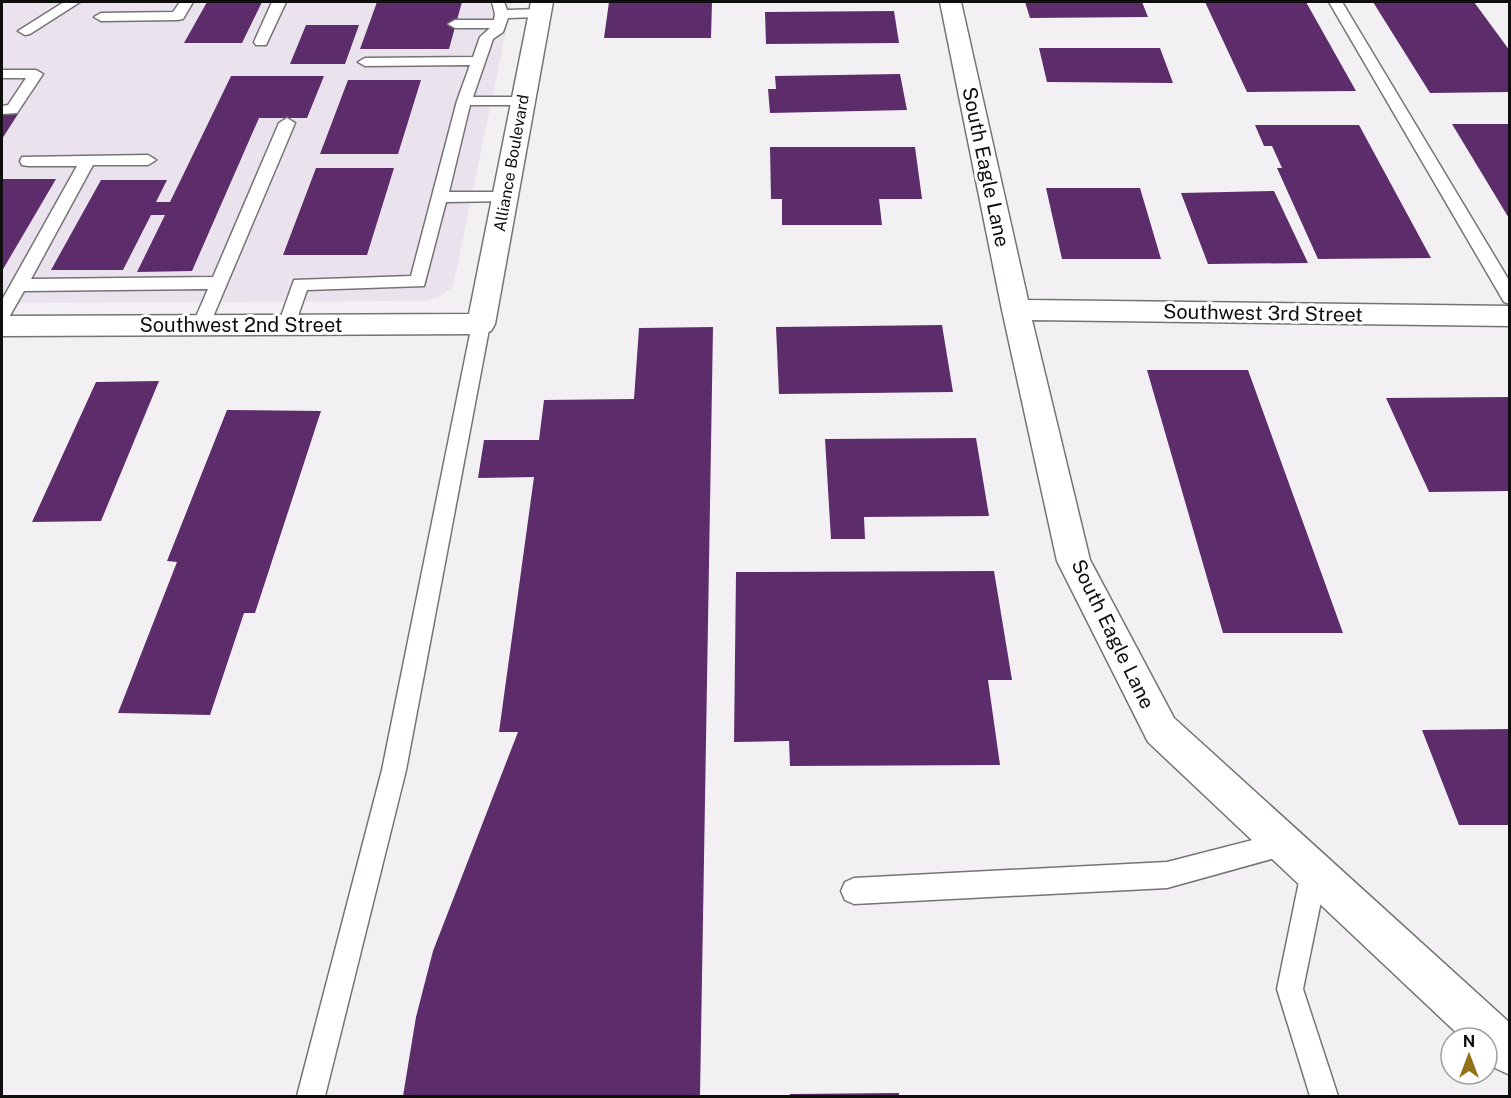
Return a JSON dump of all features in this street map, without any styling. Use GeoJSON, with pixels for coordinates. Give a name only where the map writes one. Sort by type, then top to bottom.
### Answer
{"type":"FeatureCollection","features":[{"type":"Feature","properties":{"kind":"street","name":"South Eagle Lane"},"geometry":{"type":"LineString","coordinates":[[950,2],[1016,310],[1074,561],[1161,730],[1509,1053]]}},
{"type":"Feature","properties":{"kind":"street","name":"Alliance Boulevard"},"geometry":{"type":"LineString","coordinates":[[481,324],[541,7]]}},
{"type":"Feature","properties":{"kind":"street","name":"Southwest 3rd Street"},"geometry":{"type":"LineString","coordinates":[[1016,310],[1509,316]]}},
{"type":"Feature","properties":{"kind":"street","name":"Southwest 2nd Street"},"geometry":{"type":"LineString","coordinates":[[2,326],[481,324]]}},
{"type":"Feature","properties":{"kind":"lane"},"geometry":{"type":"LineString","coordinates":[[25,31],[73,2]]}},
{"type":"Feature","properties":{"kind":"lane"},"geometry":{"type":"LineString","coordinates":[[101,17],[178,16],[186,2]]}},
{"type":"Feature","properties":{"kind":"lane"},"geometry":{"type":"LineString","coordinates":[[261,42],[279,2]]}},
{"type":"Feature","properties":{"kind":"lane"},"geometry":{"type":"LineString","coordinates":[[1335,2],[1509,298]]}},
{"type":"Feature","properties":{"kind":"lane"},"geometry":{"type":"LineString","coordinates":[[455,24],[500,13],[541,7]]}},
{"type":"Feature","properties":{"kind":"lane"},"geometry":{"type":"LineString","coordinates":[[286,325],[300,284],[418,282],[464,101],[487,37],[498,29],[500,13]]}},
{"type":"Feature","properties":{"kind":"lane"},"geometry":{"type":"LineString","coordinates":[[365,62],[402,55],[478,61]]}},
{"type":"Feature","properties":{"kind":"lane"},"geometry":{"type":"LineString","coordinates":[[2,110],[12,110],[36,74],[4,77]]}},
{"type":"Feature","properties":{"kind":"lane"},"geometry":{"type":"LineString","coordinates":[[464,101],[522,101]]}},
{"type":"Feature","properties":{"kind":"lane"},"geometry":{"type":"LineString","coordinates":[[201,326],[287,123]]}},
{"type":"Feature","properties":{"kind":"lane"},"geometry":{"type":"LineString","coordinates":[[2,315],[88,160]]}},
{"type":"Feature","properties":{"kind":"lane"},"geometry":{"type":"LineString","coordinates":[[28,161],[148,160]]}},
{"type":"Feature","properties":{"kind":"lane"},"geometry":{"type":"LineString","coordinates":[[440,197],[505,197]]}},
{"type":"Feature","properties":{"kind":"lane"},"geometry":{"type":"LineString","coordinates":[[18,285],[219,283]]}},
{"type":"Feature","properties":{"kind":"lane"},"geometry":{"type":"LineString","coordinates":[[311,1096],[394,770],[481,324]]}},
{"type":"Feature","properties":{"kind":"lane"},"geometry":{"type":"LineString","coordinates":[[854,891],[1167,875],[1284,844]]}},
{"type":"Feature","properties":{"kind":"lane"},"geometry":{"type":"LineString","coordinates":[[1314,872],[1290,989],[1324,1096]]}},
{"type":"Feature","properties":{"kind":"shaded area"},"geometry":{"type":"Polygon","coordinates":[[[2,2],[512,2],[453,287],[439,297],[423,301],[2,303],[2,2]]]}},
{"type":"Feature","properties":{"kind":"building"},"geometry":{"type":"Polygon","coordinates":[[[207,2],[262,2],[242,43],[184,43],[207,2]]]}},
{"type":"Feature","properties":{"kind":"building"},"geometry":{"type":"Polygon","coordinates":[[[377,2],[462,2],[449,49],[360,49],[377,2]]]}},
{"type":"Feature","properties":{"kind":"building"},"geometry":{"type":"Polygon","coordinates":[[[609,2],[712,2],[711,38],[604,38],[609,2]]]}},
{"type":"Feature","properties":{"kind":"building"},"geometry":{"type":"Polygon","coordinates":[[[1025,2],[1142,2],[1148,17],[1030,18],[1025,2]]]}},
{"type":"Feature","properties":{"kind":"building"},"geometry":{"type":"Polygon","coordinates":[[[1205,2],[1306,2],[1356,91],[1247,92],[1205,2]]]}},
{"type":"Feature","properties":{"kind":"building"},"geometry":{"type":"Polygon","coordinates":[[[1373,2],[1474,2],[1510,51],[1510,92],[1430,93],[1373,2]]]}},
{"type":"Feature","properties":{"kind":"building"},"geometry":{"type":"Polygon","coordinates":[[[894,11],[899,43],[766,44],[765,12],[894,11]]]}},
{"type":"Feature","properties":{"kind":"building"},"geometry":{"type":"Polygon","coordinates":[[[306,25],[359,25],[345,64],[290,64],[306,25]]]}},
{"type":"Feature","properties":{"kind":"building"},"geometry":{"type":"Polygon","coordinates":[[[1039,48],[1160,48],[1173,83],[1047,82],[1039,48]]]}},
{"type":"Feature","properties":{"kind":"building"},"geometry":{"type":"Polygon","coordinates":[[[900,74],[907,110],[770,113],[768,89],[776,89],[775,76],[900,74]]]}},
{"type":"Feature","properties":{"kind":"building"},"geometry":{"type":"Polygon","coordinates":[[[231,76],[324,76],[307,118],[259,118],[192,271],[137,272],[165,215],[151,215],[123,270],[51,270],[101,180],[167,180],[156,202],[170,202],[231,76]]]}},
{"type":"Feature","properties":{"kind":"building"},"geometry":{"type":"Polygon","coordinates":[[[348,80],[421,80],[398,154],[320,154],[348,80]]]}},
{"type":"Feature","properties":{"kind":"building"},"geometry":{"type":"Polygon","coordinates":[[[2,114],[18,114],[2,139],[2,114]]]}},
{"type":"Feature","properties":{"kind":"building"},"geometry":{"type":"Polygon","coordinates":[[[1452,124],[1510,124],[1510,220],[1452,124]]]}},
{"type":"Feature","properties":{"kind":"building"},"geometry":{"type":"Polygon","coordinates":[[[1255,125],[1359,125],[1431,258],[1318,259],[1277,168],[1282,168],[1272,146],[1264,146],[1255,125]]]}},
{"type":"Feature","properties":{"kind":"building"},"geometry":{"type":"Polygon","coordinates":[[[770,147],[915,147],[922,199],[879,199],[882,225],[782,225],[782,199],[771,199],[770,147]]]}},
{"type":"Feature","properties":{"kind":"building"},"geometry":{"type":"Polygon","coordinates":[[[316,168],[394,168],[367,255],[283,255],[316,168]]]}},
{"type":"Feature","properties":{"kind":"building"},"geometry":{"type":"Polygon","coordinates":[[[2,179],[56,179],[2,271],[2,179]]]}},
{"type":"Feature","properties":{"kind":"building"},"geometry":{"type":"Polygon","coordinates":[[[1046,188],[1140,188],[1161,259],[1062,259],[1046,188]]]}},
{"type":"Feature","properties":{"kind":"building"},"geometry":{"type":"Polygon","coordinates":[[[1274,191],[1308,263],[1208,264],[1181,193],[1274,191]]]}},
{"type":"Feature","properties":{"kind":"building"},"geometry":{"type":"Polygon","coordinates":[[[942,325],[953,392],[779,394],[776,327],[942,325]]]}},
{"type":"Feature","properties":{"kind":"building"},"geometry":{"type":"Polygon","coordinates":[[[713,327],[700,1096],[403,1096],[416,1017],[433,951],[518,732],[499,732],[534,477],[478,478],[484,440],[539,440],[544,400],[634,399],[639,328],[713,327]]]}},
{"type":"Feature","properties":{"kind":"building"},"geometry":{"type":"Polygon","coordinates":[[[1147,370],[1248,370],[1343,633],[1223,633],[1147,370]]]}},
{"type":"Feature","properties":{"kind":"building"},"geometry":{"type":"Polygon","coordinates":[[[159,381],[101,521],[32,522],[96,382],[159,381]]]}},
{"type":"Feature","properties":{"kind":"building"},"geometry":{"type":"Polygon","coordinates":[[[1510,397],[1510,491],[1429,492],[1386,398],[1510,397]]]}},
{"type":"Feature","properties":{"kind":"building"},"geometry":{"type":"Polygon","coordinates":[[[227,410],[321,411],[255,613],[244,613],[210,715],[118,713],[177,562],[167,561],[227,410]]]}},
{"type":"Feature","properties":{"kind":"building"},"geometry":{"type":"Polygon","coordinates":[[[976,438],[989,516],[864,517],[865,539],[831,539],[825,439],[976,438]]]}},
{"type":"Feature","properties":{"kind":"building"},"geometry":{"type":"Polygon","coordinates":[[[994,571],[1012,680],[988,680],[1000,765],[790,766],[789,741],[734,742],[736,572],[994,571]]]}},
{"type":"Feature","properties":{"kind":"building"},"geometry":{"type":"Polygon","coordinates":[[[1510,729],[1510,825],[1459,825],[1422,730],[1510,729]]]}},
{"type":"Feature","properties":{"kind":"building"},"geometry":{"type":"Polygon","coordinates":[[[899,1093],[899,1096],[790,1096],[790,1094],[899,1093]]]}}]}
